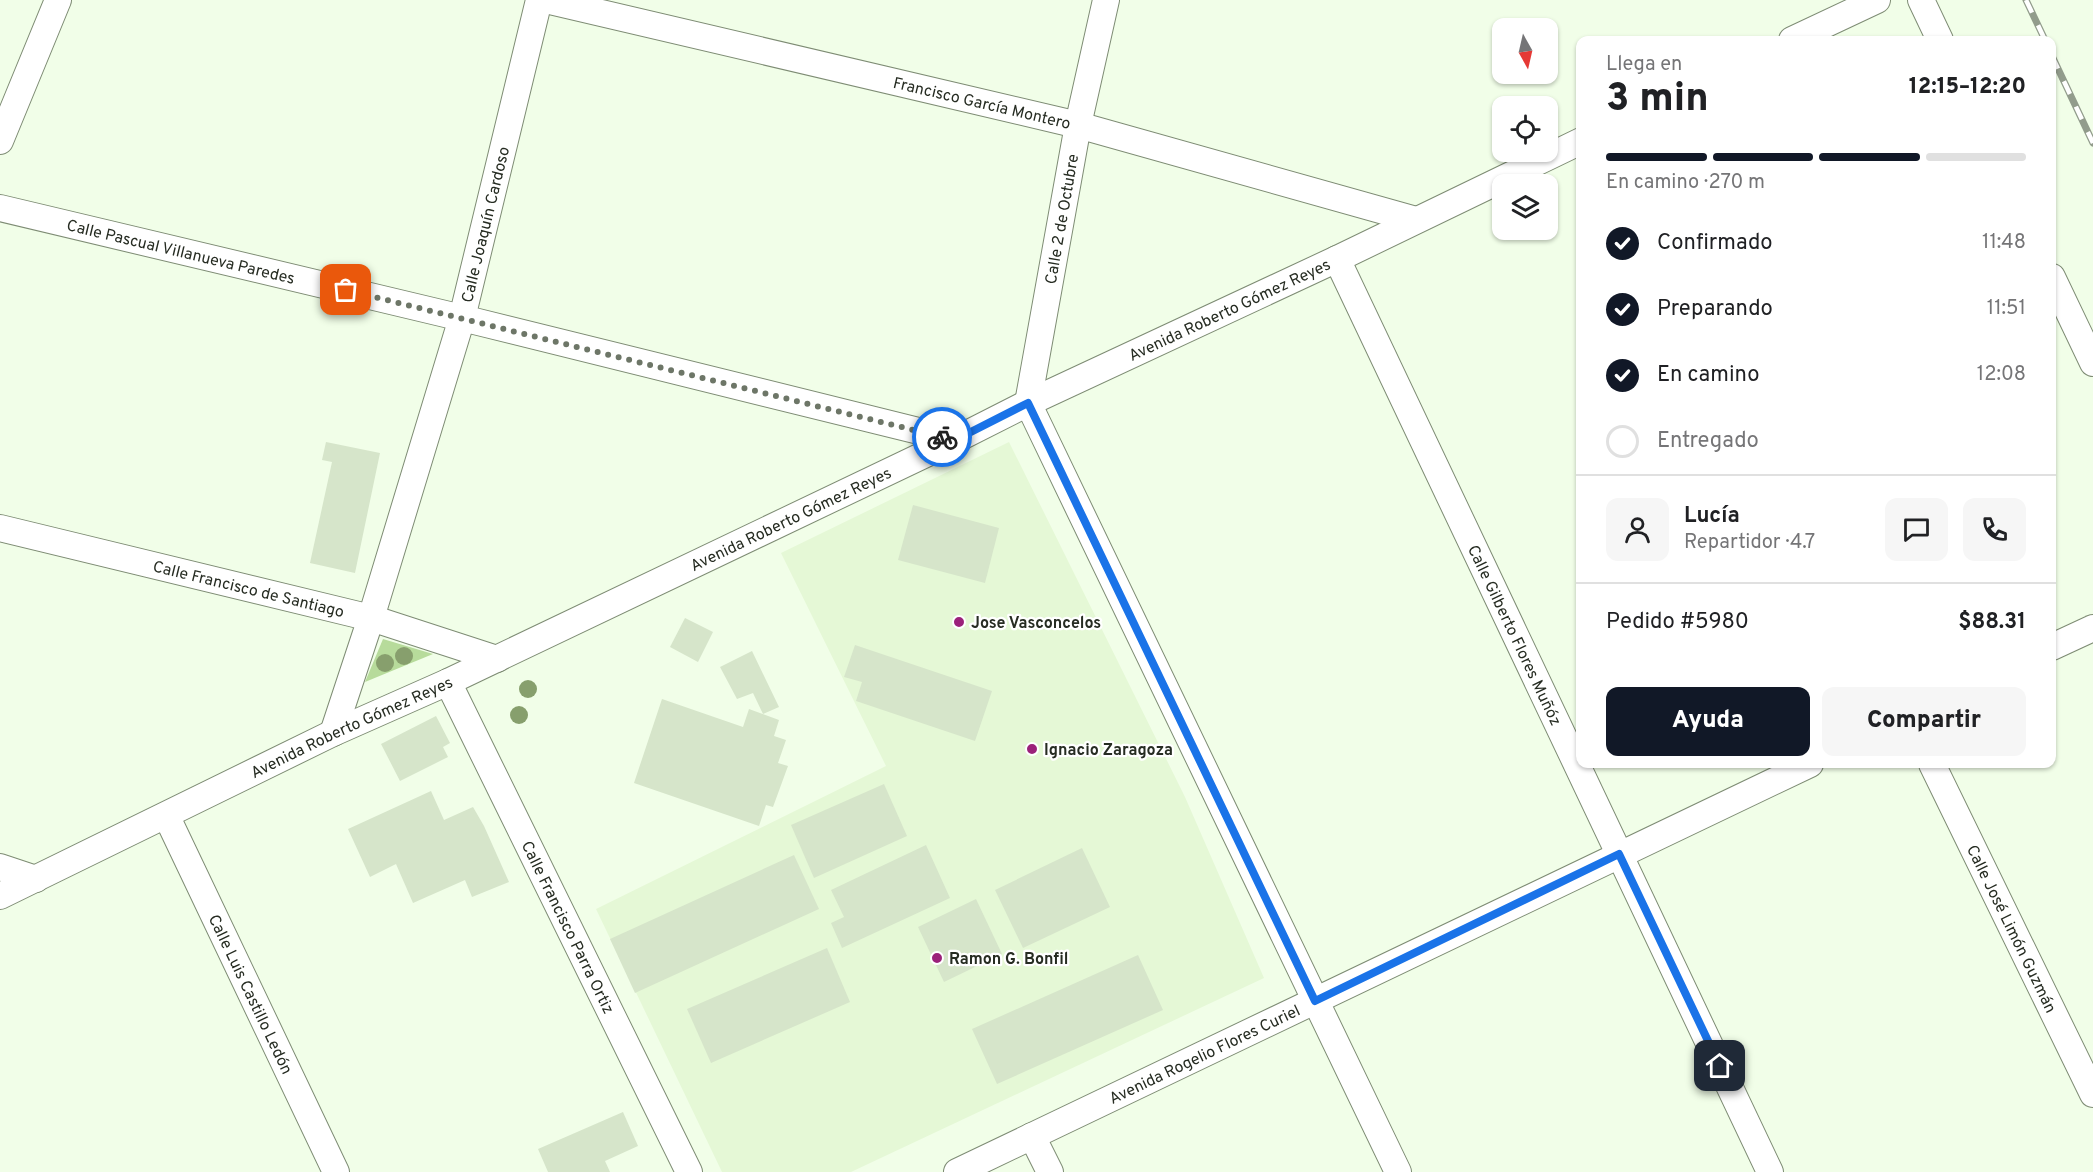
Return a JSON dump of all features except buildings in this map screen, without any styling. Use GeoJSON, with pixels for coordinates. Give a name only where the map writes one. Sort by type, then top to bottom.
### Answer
{"type":"FeatureCollection","features":[{"type":"Feature","properties":{"kind":"street"},"geometry":{"type":"LineString","coordinates":[[0,141],[58,0]]}},
{"type":"Feature","properties":{"kind":"street","name":"Calle Joaquín Cardoso"},"geometry":{"type":"LineString","coordinates":[[333,733],[371,618],[462,318],[539,0]]}},
{"type":"Feature","properties":{"kind":"street","name":"Francisco García Montero"},"geometry":{"type":"LineString","coordinates":[[546,0],[1078,125],[1416,220]]}},
{"type":"Feature","properties":{"kind":"street","name":"Calle 2 de Octubre"},"geometry":{"type":"LineString","coordinates":[[1028,403],[1078,125],[1106,0]]}},
{"type":"Feature","properties":{"kind":"street"},"geometry":{"type":"LineString","coordinates":[[1921,0],[1938,36]]}},
{"type":"Feature","properties":{"kind":"street"},"geometry":{"type":"LineString","coordinates":[[1800,36],[1867,2]]}},
{"type":"Feature","properties":{"kind":"street","name":"Avenida Roberto Gómez Reyes"},"geometry":{"type":"LineString","coordinates":[[0,896],[166,817],[333,733],[448,682],[1028,403],[1337,259],[1576,143]]}},
{"type":"Feature","properties":{"kind":"street","name":"Calle Pascual Villanueva Paredes"},"geometry":{"type":"LineString","coordinates":[[0,208],[462,318],[955,440]]}},
{"type":"Feature","properties":{"kind":"street","name":"Calle Gilberto Flores Muñóz"},"geometry":{"type":"LineString","coordinates":[[1337,259],[1576,763]]}},
{"type":"Feature","properties":{"kind":"street"},"geometry":{"type":"LineString","coordinates":[[2056,285],[2093,363]]}},
{"type":"Feature","properties":{"kind":"street"},"geometry":{"type":"LineString","coordinates":[[1028,403],[1398,1172]]}},
{"type":"Feature","properties":{"kind":"street","name":"Calle Francisco de Santiago"},"geometry":{"type":"LineString","coordinates":[[0,528],[371,618],[497,658]]}},
{"type":"Feature","properties":{"kind":"street"},"geometry":{"type":"LineString","coordinates":[[2056,645],[2093,628]]}},
{"type":"Feature","properties":{"kind":"street","name":"Calle Francisco Parra Ortiz"},"geometry":{"type":"LineString","coordinates":[[448,682],[688,1172]]}},
{"type":"Feature","properties":{"kind":"street","name":"Calle Gilberto Flores Muñóz"},"geometry":{"type":"LineString","coordinates":[[1578,768],[1770,1172]]}},
{"type":"Feature","properties":{"kind":"street","name":"Avenida Rogelio Flores Curiel"},"geometry":{"type":"LineString","coordinates":[[957,1172],[1802,768]]}},
{"type":"Feature","properties":{"kind":"street","name":"Calle José Limón Guzmán"},"geometry":{"type":"LineString","coordinates":[[1934,768],[2093,1094]]}},
{"type":"Feature","properties":{"kind":"street","name":"Calle Luis Castillo Ledón"},"geometry":{"type":"LineString","coordinates":[[166,817],[336,1172]]}},
{"type":"Feature","properties":{"kind":"street"},"geometry":{"type":"LineString","coordinates":[[0,867],[36,879]]}},
{"type":"Feature","properties":{"kind":"street"},"geometry":{"type":"LineString","coordinates":[[1032,1136],[1050,1172]]}},
{"type":"Feature","properties":{"kind":"shaded area","name":"Ramon G. Bonfil"},"geometry":{"type":"Polygon","coordinates":[[[1009,442],[1185,797],[1264,978],[851,1172],[722,1172],[596,909],[886,766],[781,553],[1009,442]]]}},
{"type":"Feature","properties":{"kind":"green space"},"geometry":{"type":"Polygon","coordinates":[[[383,639],[433,654],[365,682],[383,639]]]}},
{"type":"Feature","properties":{"kind":"railway"},"geometry":{"type":"LineString","coordinates":[[2026,0],[2043,36]]}},
{"type":"Feature","properties":{"kind":"railway"},"geometry":{"type":"LineString","coordinates":[[2056,64],[2093,143]]}},
{"type":"Feature","properties":{"kind":"way so far"},"geometry":{"type":"LineString","coordinates":[[346,290],[942,437]]}},
{"type":"Feature","properties":{"kind":"place","name":"Jose Vasconcelos"},"geometry":{"type":"Point","coordinates":[959,622]}},
{"type":"Feature","properties":{"kind":"place","name":"Ignacio Zaragoza"},"geometry":{"type":"Point","coordinates":[1032,749]}},
{"type":"Feature","properties":{"kind":"place","name":"Ramon G. Bonfil"},"geometry":{"type":"Point","coordinates":[937,958]}},
{"type":"Feature","properties":{"kind":"route"},"geometry":{"type":"LineString","coordinates":[[942,437],[955,440],[1028,403],[1315,1001],[1619,854],[1720,1066]]}}]}
